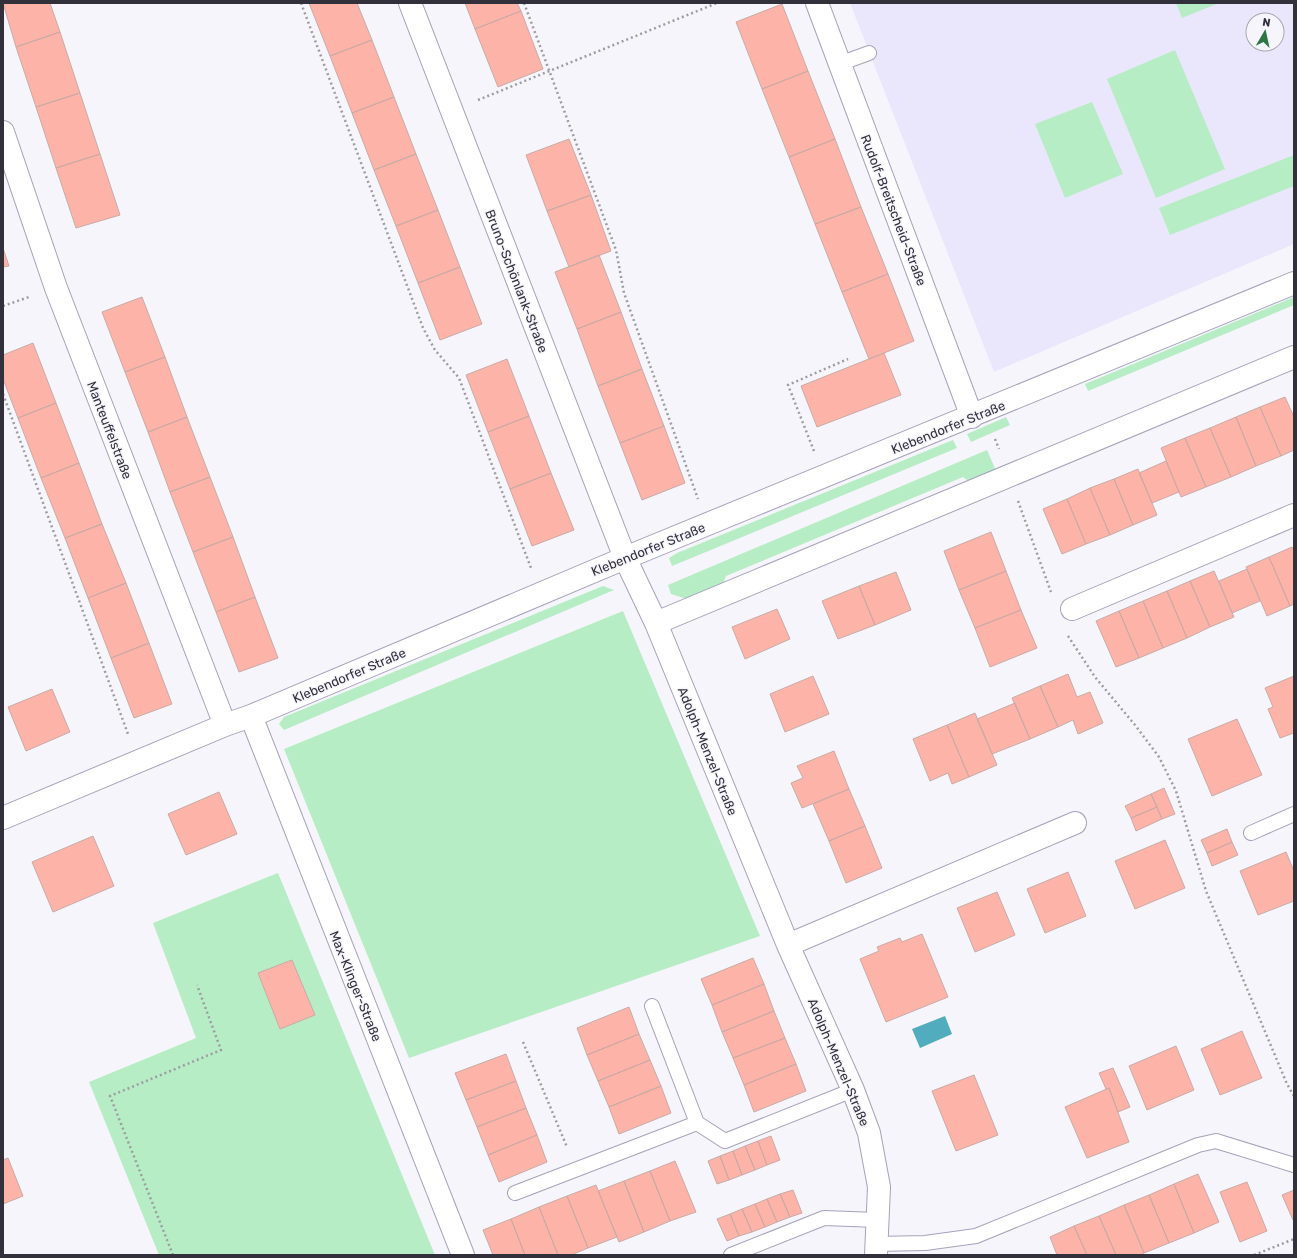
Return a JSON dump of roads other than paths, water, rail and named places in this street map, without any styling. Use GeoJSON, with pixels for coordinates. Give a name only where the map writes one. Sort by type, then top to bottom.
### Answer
{"type":"FeatureCollection","features":[{"type":"Feature","properties":{"kind":"street","name":"Bruno-Schönlank-Straße"},"geometry":{"type":"LineString","coordinates":[[410,3],[625,558]]}},
{"type":"Feature","properties":{"kind":"street","name":"Rudolf-Breitscheid-Straße"},"geometry":{"type":"LineString","coordinates":[[817,3],[972,417]]}},
{"type":"Feature","properties":{"kind":"street","name":"Manteuffelstraße"},"geometry":{"type":"LineString","coordinates":[[3,132],[56,288],[225,725]]}},
{"type":"Feature","properties":{"kind":"street","name":"Klebendorfer Straße"},"geometry":{"type":"LineString","coordinates":[[3,818],[225,725],[251,716],[625,558],[972,417],[1294,283]]}},
{"type":"Feature","properties":{"kind":"street"},"geometry":{"type":"LineString","coordinates":[[656,623],[1294,358]]}},
{"type":"Feature","properties":{"kind":"street"},"geometry":{"type":"LineString","coordinates":[[1072,609],[1294,515]]}},
{"type":"Feature","properties":{"kind":"street","name":"Adolph-Menzel-Straße"},"geometry":{"type":"LineString","coordinates":[[625,558],[656,623],[788,945],[853,1090],[869,1133],[875,1159],[878,1187],[876,1249]]}},
{"type":"Feature","properties":{"kind":"street","name":"Max-Klinger-Straße"},"geometry":{"type":"LineString","coordinates":[[251,716],[463,1255]]}},
{"type":"Feature","properties":{"kind":"street"},"geometry":{"type":"LineString","coordinates":[[788,945],[1075,823]]}},
{"type":"Feature","properties":{"kind":"lane"},"geometry":{"type":"LineString","coordinates":[[840,64],[869,53]]}},
{"type":"Feature","properties":{"kind":"lane"},"geometry":{"type":"LineString","coordinates":[[1251,832],[1294,814]]}},
{"type":"Feature","properties":{"kind":"lane"},"geometry":{"type":"LineString","coordinates":[[652,1006],[698,1123],[725,1142],[853,1090]]}},
{"type":"Feature","properties":{"kind":"lane"},"geometry":{"type":"LineString","coordinates":[[515,1193],[698,1123]]}},
{"type":"Feature","properties":{"kind":"lane"},"geometry":{"type":"LineString","coordinates":[[876,1249],[976,1236],[1198,1145],[1216,1141],[1294,1165]]}},
{"type":"Feature","properties":{"kind":"lane"},"geometry":{"type":"LineString","coordinates":[[730,1255],[824,1218],[877,1220]]}},
{"type":"Feature","properties":{"kind":"water"},"geometry":{"type":"Polygon","coordinates":[[[945,1016],[952,1034],[920,1048],[912,1029],[945,1016]]]}}]}
